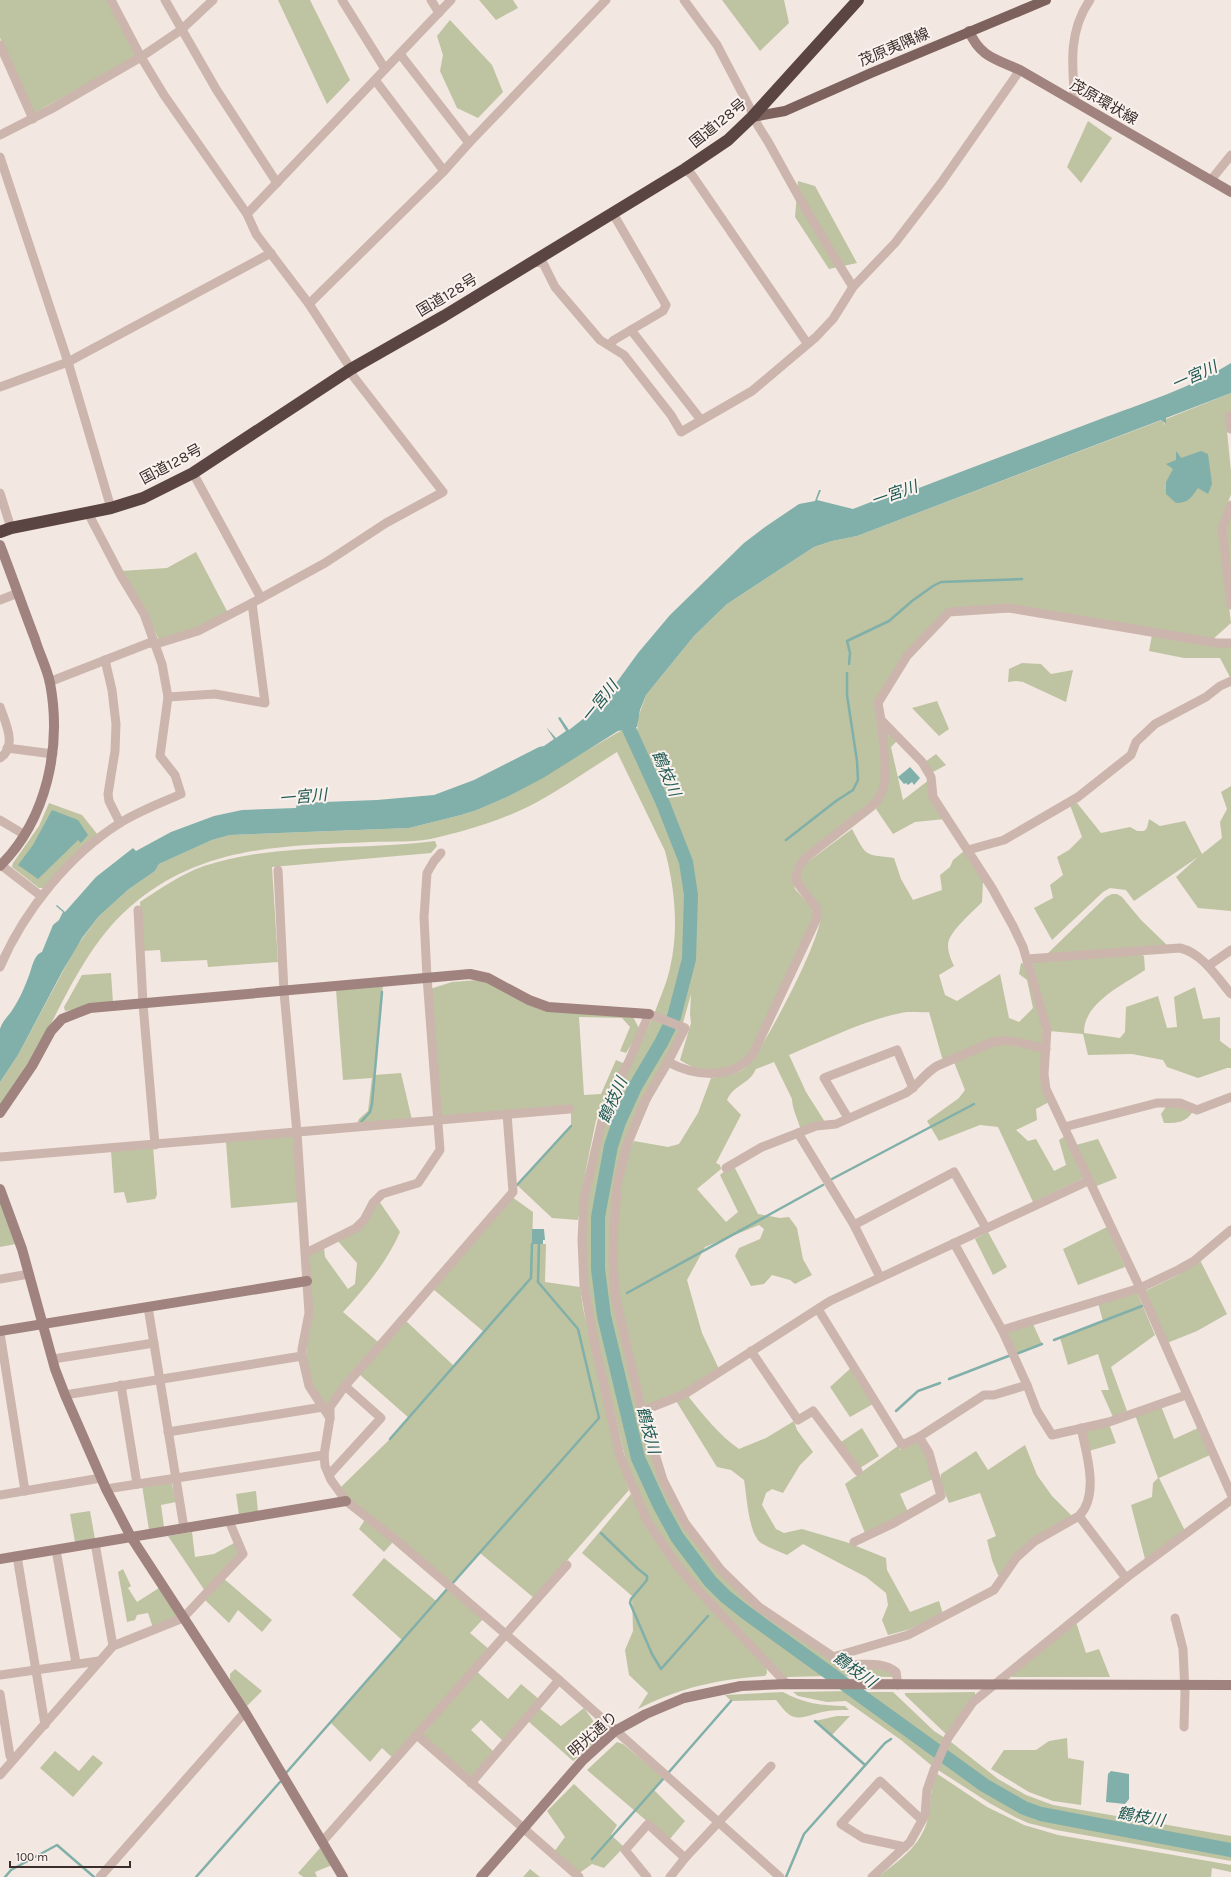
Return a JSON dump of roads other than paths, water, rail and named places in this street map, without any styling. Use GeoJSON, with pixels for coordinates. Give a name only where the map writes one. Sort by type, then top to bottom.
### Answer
{"type":"FeatureCollection","features":[{"type":"Feature","properties":{"kind":"highway","name":"国道128号"},"geometry":{"type":"LineString","coordinates":[[6,530],[111,508],[143,498],[193,473],[351,369],[444,316],[685,169],[728,140],[752,117],[858,0]]}},
{"type":"Feature","properties":{"kind":"main road","name":"茂原夷隅線"},"geometry":{"type":"LineString","coordinates":[[752,117],[785,111],[969,31],[1046,0]]}},
{"type":"Feature","properties":{"kind":"street"},"geometry":{"type":"LineString","coordinates":[[49,682],[149,643],[156,644],[198,631],[325,563],[386,523],[443,492],[353,376],[351,369],[309,304],[256,234],[247,214],[188,131],[141,57],[111,0]]}},
{"type":"Feature","properties":{"kind":"street"},"geometry":{"type":"LineString","coordinates":[[165,0],[216,89],[277,182]]}},
{"type":"Feature","properties":{"kind":"street"},"geometry":{"type":"LineString","coordinates":[[0,135],[33,119],[141,57],[181,30],[213,0]]}},
{"type":"Feature","properties":{"kind":"street"},"geometry":{"type":"LineString","coordinates":[[342,0],[385,69]]}},
{"type":"Feature","properties":{"kind":"street"},"geometry":{"type":"LineString","coordinates":[[431,0],[439,13]]}},
{"type":"Feature","properties":{"kind":"street"},"geometry":{"type":"LineString","coordinates":[[247,214],[451,0]]}},
{"type":"Feature","properties":{"kind":"street"},"geometry":{"type":"LineString","coordinates":[[309,304],[444,171],[469,142],[606,0]]}},
{"type":"Feature","properties":{"kind":"street"},"geometry":{"type":"LineString","coordinates":[[684,0],[717,45],[751,110],[752,117],[763,133],[814,225],[853,287]]}},
{"type":"Feature","properties":{"kind":"street"},"geometry":{"type":"LineString","coordinates":[[1075,102],[1072,70],[1075,31],[1078,19],[1090,0]]}},
{"type":"Feature","properties":{"kind":"street","name":"茂原環状線"},"geometry":{"type":"LineString","coordinates":[[969,31],[974,44],[984,54],[1020,70],[1231,192]]}},
{"type":"Feature","properties":{"kind":"street"},"geometry":{"type":"LineString","coordinates":[[0,45],[33,119]]}},
{"type":"Feature","properties":{"kind":"street"},"geometry":{"type":"LineString","coordinates":[[400,54],[469,142]]}},
{"type":"Feature","properties":{"kind":"street"},"geometry":{"type":"LineString","coordinates":[[532,262],[543,263],[555,287],[600,340],[624,355],[671,416],[681,432],[752,390],[816,337],[833,319],[853,287],[895,243],[941,183],[1020,70]]}},
{"type":"Feature","properties":{"kind":"street"},"geometry":{"type":"LineString","coordinates":[[375,80],[444,171]]}},
{"type":"Feature","properties":{"kind":"street"},"geometry":{"type":"LineString","coordinates":[[1211,180],[1231,155]]}},
{"type":"Feature","properties":{"kind":"street"},"geometry":{"type":"LineString","coordinates":[[0,157],[68,362],[111,508]]}},
{"type":"Feature","properties":{"kind":"street"},"geometry":{"type":"LineString","coordinates":[[685,169],[692,175],[807,343]]}},
{"type":"Feature","properties":{"kind":"street"},"geometry":{"type":"LineString","coordinates":[[607,216],[615,217],[666,305],[663,311],[614,340],[609,346]]}},
{"type":"Feature","properties":{"kind":"street"},"geometry":{"type":"LineString","coordinates":[[0,387],[68,362],[271,253]]}},
{"type":"Feature","properties":{"kind":"street"},"geometry":{"type":"LineString","coordinates":[[631,330],[702,420]]}},
{"type":"Feature","properties":{"kind":"street"},"geometry":{"type":"LineString","coordinates":[[1231,415],[1229,416],[1231,429]]}},
{"type":"Feature","properties":{"kind":"street"},"geometry":{"type":"LineString","coordinates":[[193,473],[262,598]]}},
{"type":"Feature","properties":{"kind":"street"},"geometry":{"type":"LineString","coordinates":[[0,493],[6,530]]}},
{"type":"Feature","properties":{"kind":"street"},"geometry":{"type":"LineString","coordinates":[[1231,505],[1222,529],[1231,605]]}},
{"type":"Feature","properties":{"kind":"street"},"geometry":{"type":"LineString","coordinates":[[0,967],[3,951],[41,896],[91,844],[120,823],[181,794],[175,775],[160,756],[168,697],[165,676],[156,644],[144,614],[121,576],[88,513]]}},
{"type":"Feature","properties":{"kind":"street"},"geometry":{"type":"LineString","coordinates":[[0,545],[49,682],[54,725],[53,754],[42,799],[25,835],[1,865],[41,896]]}},
{"type":"Feature","properties":{"kind":"street"},"geometry":{"type":"LineString","coordinates":[[0,600],[18,594]]}},
{"type":"Feature","properties":{"kind":"street"},"geometry":{"type":"LineString","coordinates":[[168,697],[215,694],[265,703],[252,603]]}},
{"type":"Feature","properties":{"kind":"street"},"geometry":{"type":"LineString","coordinates":[[668,1062],[693,1072],[714,1074],[736,1068],[748,1061],[753,1054],[817,918],[817,909],[796,881],[798,868],[802,861],[877,801],[885,782],[885,761],[878,704],[907,656],[949,612],[1009,608],[1216,643],[1231,643]]}},
{"type":"Feature","properties":{"kind":"street"},"geometry":{"type":"LineString","coordinates":[[105,660],[112,690],[116,724],[115,751],[108,794],[109,801],[120,823]]}},
{"type":"Feature","properties":{"kind":"street"},"geometry":{"type":"LineString","coordinates":[[968,850],[1004,840],[1078,797],[1131,755],[1136,742],[1155,724],[1206,697],[1220,686],[1231,681]]}},
{"type":"Feature","properties":{"kind":"street"},"geometry":{"type":"LineString","coordinates":[[0,708],[9,731],[7,748],[4,756],[0,758]]}},
{"type":"Feature","properties":{"kind":"street"},"geometry":{"type":"LineString","coordinates":[[881,720],[922,762],[931,777],[933,797],[968,850],[1013,926],[1027,959],[1047,1029],[1044,1074],[1046,1089],[1088,1181],[1140,1288],[1231,1494]]}},
{"type":"Feature","properties":{"kind":"street"},"geometry":{"type":"LineString","coordinates":[[7,748],[53,754]]}},
{"type":"Feature","properties":{"kind":"street"},"geometry":{"type":"LineString","coordinates":[[0,820],[25,835]]}},
{"type":"Feature","properties":{"kind":"street"},"geometry":{"type":"LineString","coordinates":[[306,1253],[356,1228],[364,1220],[373,1203],[382,1194],[418,1183],[440,1150],[439,1121],[426,977],[424,917],[427,873],[441,853]]}},
{"type":"Feature","properties":{"kind":"street"},"geometry":{"type":"LineString","coordinates":[[278,870],[284,992],[297,1133],[309,1312],[302,1356],[309,1386],[330,1418]]}},
{"type":"Feature","properties":{"kind":"street"},"geometry":{"type":"LineString","coordinates":[[138,910],[143,1004],[155,1145]]}},
{"type":"Feature","properties":{"kind":"street"},"geometry":{"type":"LineString","coordinates":[[1027,959],[1180,948],[1190,950],[1208,966],[1231,994]]}},
{"type":"Feature","properties":{"kind":"street"},"geometry":{"type":"LineString","coordinates":[[1208,966],[1231,950]]}},
{"type":"Feature","properties":{"kind":"street"},"geometry":{"type":"LineString","coordinates":[[0,1113],[32,1066],[51,1031],[62,1019],[90,1008],[284,992],[426,977],[470,974],[488,978],[529,1000],[548,1007],[651,1015],[685,1028],[668,1062],[644,1101],[627,1145],[618,1181],[614,1223],[615,1295],[642,1411],[662,1480],[685,1523],[721,1570],[759,1607],[844,1664],[881,1664],[890,1667],[896,1672],[898,1684]]}},
{"type":"Feature","properties":{"kind":"street"},"geometry":{"type":"LineString","coordinates":[[651,1015],[604,1112],[584,1199],[582,1240],[584,1285],[596,1349],[620,1456],[648,1521],[676,1564],[696,1588],[787,1684]]}},
{"type":"Feature","properties":{"kind":"street"},"geometry":{"type":"LineString","coordinates":[[726,1168],[762,1147],[816,1126],[836,1124],[906,1093],[914,1088],[930,1070],[937,1066],[999,1040],[1046,1049]]}},
{"type":"Feature","properties":{"kind":"street"},"geometry":{"type":"LineString","coordinates":[[848,1118],[824,1078],[897,1050],[914,1088]]}},
{"type":"Feature","properties":{"kind":"street"},"geometry":{"type":"LineString","coordinates":[[1064,1127],[1157,1103],[1180,1103],[1197,1110],[1231,1097]]}},
{"type":"Feature","properties":{"kind":"street"},"geometry":{"type":"LineString","coordinates":[[0,1157],[570,1109]]}},
{"type":"Feature","properties":{"kind":"street"},"geometry":{"type":"LineString","coordinates":[[507,1114],[513,1192],[346,1386],[330,1407],[330,1418],[324,1455],[329,1475],[346,1501],[396,1540],[559,1680],[780,1877]]}},
{"type":"Feature","properties":{"kind":"street"},"geometry":{"type":"LineString","coordinates":[[798,1133],[854,1225],[880,1277]]}},
{"type":"Feature","properties":{"kind":"street"},"geometry":{"type":"LineString","coordinates":[[854,1225],[954,1172],[986,1228]]}},
{"type":"Feature","properties":{"kind":"street"},"geometry":{"type":"LineString","coordinates":[[642,1411],[685,1394],[818,1309],[880,1277],[1088,1181]]}},
{"type":"Feature","properties":{"kind":"street"},"geometry":{"type":"LineString","coordinates":[[0,1189],[29,1274],[53,1359],[65,1395],[106,1489],[131,1537],[245,1712],[343,1877]]}},
{"type":"Feature","properties":{"kind":"street"},"geometry":{"type":"LineString","coordinates":[[1002,1330],[1140,1288],[1194,1261],[1231,1230]]}},
{"type":"Feature","properties":{"kind":"street"},"geometry":{"type":"LineString","coordinates":[[954,1243],[1002,1330],[1037,1411],[1052,1435],[1109,1422],[1186,1395]]}},
{"type":"Feature","properties":{"kind":"street"},"geometry":{"type":"LineString","coordinates":[[0,1279],[29,1274]]}},
{"type":"Feature","properties":{"kind":"street"},"geometry":{"type":"LineString","coordinates":[[25,1490],[0,1332],[307,1281]]}},
{"type":"Feature","properties":{"kind":"street"},"geometry":{"type":"LineString","coordinates":[[148,1307],[184,1528]]}},
{"type":"Feature","properties":{"kind":"street"},"geometry":{"type":"LineString","coordinates":[[818,1309],[902,1445],[919,1437],[984,1395],[994,1395],[1027,1385]]}},
{"type":"Feature","properties":{"kind":"street"},"geometry":{"type":"LineString","coordinates":[[53,1359],[154,1343]]}},
{"type":"Feature","properties":{"kind":"street"},"geometry":{"type":"LineString","coordinates":[[751,1351],[798,1420],[813,1411],[858,1471]]}},
{"type":"Feature","properties":{"kind":"street"},"geometry":{"type":"LineString","coordinates":[[65,1395],[302,1356]]}},
{"type":"Feature","properties":{"kind":"street"},"geometry":{"type":"LineString","coordinates":[[121,1385],[137,1484]]}},
{"type":"Feature","properties":{"kind":"street"},"geometry":{"type":"LineString","coordinates":[[329,1475],[381,1418],[346,1386]]}},
{"type":"Feature","properties":{"kind":"street"},"geometry":{"type":"LineString","coordinates":[[168,1432],[323,1408]]}},
{"type":"Feature","properties":{"kind":"street"},"geometry":{"type":"LineString","coordinates":[[833,1657],[908,1635],[994,1590],[1016,1558],[1030,1545],[1079,1516],[1084,1510],[1089,1491],[1090,1477],[1081,1428]]}},
{"type":"Feature","properties":{"kind":"street"},"geometry":{"type":"LineString","coordinates":[[854,1542],[892,1524],[941,1496],[931,1458],[919,1437]]}},
{"type":"Feature","properties":{"kind":"street"},"geometry":{"type":"LineString","coordinates":[[106,1489],[324,1455]]}},
{"type":"Feature","properties":{"kind":"street"},"geometry":{"type":"LineString","coordinates":[[0,1494],[101,1478]]}},
{"type":"Feature","properties":{"kind":"street"},"geometry":{"type":"LineString","coordinates":[[872,1877],[910,1842],[925,1815],[927,1790],[948,1738],[973,1702],[1126,1578],[1231,1500]]}},
{"type":"Feature","properties":{"kind":"street"},"geometry":{"type":"LineString","coordinates":[[0,1559],[346,1501]]}},
{"type":"Feature","properties":{"kind":"street"},"geometry":{"type":"LineString","coordinates":[[1079,1516],[1126,1578]]}},
{"type":"Feature","properties":{"kind":"street"},"geometry":{"type":"LineString","coordinates":[[0,1775],[86,1679],[99,1660],[113,1646],[183,1618],[243,1554],[229,1521]]}},
{"type":"Feature","properties":{"kind":"street"},"geometry":{"type":"LineString","coordinates":[[95,1543],[113,1646]]}},
{"type":"Feature","properties":{"kind":"street"},"geometry":{"type":"LineString","coordinates":[[56,1550],[76,1663]]}},
{"type":"Feature","properties":{"kind":"street"},"geometry":{"type":"LineString","coordinates":[[17,1556],[44,1725]]}},
{"type":"Feature","properties":{"kind":"street"},"geometry":{"type":"LineString","coordinates":[[322,1842],[567,1565]]}},
{"type":"Feature","properties":{"kind":"street"},"geometry":{"type":"LineString","coordinates":[[1175,1618],[1183,1649],[1185,1685],[1184,1727]]}},
{"type":"Feature","properties":{"kind":"street"},"geometry":{"type":"LineString","coordinates":[[0,1675],[99,1660]]}},
{"type":"Feature","properties":{"kind":"street"},"geometry":{"type":"LineString","coordinates":[[471,1782],[559,1680]]}},
{"type":"Feature","properties":{"kind":"street","name":"明光通り"},"geometry":{"type":"LineString","coordinates":[[482,1877],[583,1760],[615,1731],[646,1714],[690,1696],[740,1686],[787,1684],[1231,1685]]}},
{"type":"Feature","properties":{"kind":"street"},"geometry":{"type":"LineString","coordinates":[[0,1694],[10,1756],[13,1759]]}},
{"type":"Feature","properties":{"kind":"street"},"geometry":{"type":"LineString","coordinates":[[100,1877],[245,1712]]}},
{"type":"Feature","properties":{"kind":"street"},"geometry":{"type":"LineString","coordinates":[[417,1735],[579,1877]]}},
{"type":"Feature","properties":{"kind":"street"},"geometry":{"type":"LineString","coordinates":[[670,1877],[685,1858],[771,1766]]}},
{"type":"Feature","properties":{"kind":"street"},"geometry":{"type":"LineString","coordinates":[[905,1847],[863,1838],[841,1824],[880,1781],[922,1820]]}},
{"type":"Feature","properties":{"kind":"street"},"geometry":{"type":"LineString","coordinates":[[647,1877],[625,1850],[648,1824],[685,1858]]}},
{"type":"Feature","properties":{"kind":"street"},"geometry":{"type":"LineString","coordinates":[[882,1869],[888,1877]]}},
{"type":"Feature","properties":{"kind":"water","name":"一宮川"},"geometry":{"type":"Polygon","coordinates":[[[1231,363],[1231,393],[1166,418],[1166,424],[1161,420],[857,536],[832,541],[814,547],[727,604],[694,636],[646,695],[640,710],[637,727],[618,731],[543,778],[507,797],[477,810],[409,828],[230,835],[212,840],[159,864],[155,871],[129,889],[99,916],[82,938],[62,972],[18,1055],[0,1082],[0,1029],[18,1000],[35,959],[42,952],[53,925],[59,920],[63,912],[56,906],[57,905],[65,912],[96,877],[133,848],[136,851],[171,832],[214,816],[242,810],[296,808],[297,803],[377,800],[434,795],[474,780],[539,747],[544,746],[554,739],[546,727],[556,738],[566,731],[558,718],[560,717],[569,730],[588,715],[614,686],[638,653],[670,615],[744,543],[799,504],[815,501],[819,490],[821,490],[817,500],[853,509],[917,484],[919,488],[1183,388],[1231,363]]]}},
{"type":"Feature","properties":{"kind":"water"},"geometry":{"type":"Polygon","coordinates":[[[1201,451],[1208,454],[1212,484],[1208,494],[1198,488],[1189,499],[1184,502],[1176,503],[1166,494],[1166,482],[1173,469],[1166,464],[1176,460],[1176,452],[1181,458],[1201,451]]]}},
{"type":"Feature","properties":{"kind":"water"},"geometry":{"type":"Polygon","coordinates":[[[910,767],[920,778],[914,785],[912,782],[908,785],[906,783],[904,784],[898,777],[910,767]]]}},
{"type":"Feature","properties":{"kind":"water"},"geometry":{"type":"Polygon","coordinates":[[[52,810],[78,820],[88,835],[81,843],[78,840],[38,879],[18,865],[33,845],[52,810]]]}},
{"type":"Feature","properties":{"kind":"water"},"geometry":{"type":"Polygon","coordinates":[[[532,1229],[544,1229],[545,1240],[543,1240],[543,1244],[532,1244],[532,1229]]]}},
{"type":"Feature","properties":{"kind":"water"},"geometry":{"type":"Polygon","coordinates":[[[1111,1771],[1129,1774],[1129,1799],[1125,1804],[1106,1802],[1108,1774],[1111,1771]]]}},
{"type":"Feature","properties":{"kind":"waterway"},"geometry":{"type":"LineString","coordinates":[[849,664],[850,653],[847,641],[889,621],[912,601],[941,582],[1022,579]]}},
{"type":"Feature","properties":{"kind":"waterway"},"geometry":{"type":"LineString","coordinates":[[786,840],[836,801],[853,790],[858,780],[857,761],[847,695],[847,673]]}},
{"type":"Feature","properties":{"kind":"waterway","name":"鶴枝川"},"geometry":{"type":"LineString","coordinates":[[620,712],[662,801],[686,862],[691,895],[689,959],[674,1017],[661,1043],[635,1087],[619,1122],[611,1146],[598,1217],[598,1269],[604,1316],[638,1458],[660,1506],[677,1537],[710,1581],[725,1596],[984,1785],[1024,1808],[1041,1814],[1231,1850]]}},
{"type":"Feature","properties":{"kind":"waterway"},"geometry":{"type":"LineString","coordinates":[[361,1122],[370,1112],[372,1104],[382,992]]}},
{"type":"Feature","properties":{"kind":"waterway"},"geometry":{"type":"LineString","coordinates":[[832,1179],[974,1104]]}},
{"type":"Feature","properties":{"kind":"waterway"},"geometry":{"type":"LineString","coordinates":[[517,1185],[571,1126]]}},
{"type":"Feature","properties":{"kind":"waterway"},"geometry":{"type":"LineString","coordinates":[[627,1293],[823,1185]]}},
{"type":"Feature","properties":{"kind":"waterway"},"geometry":{"type":"LineString","coordinates":[[390,1439],[531,1278],[532,1244]]}},
{"type":"Feature","properties":{"kind":"waterway"},"geometry":{"type":"LineString","coordinates":[[452,1584],[599,1418],[578,1329],[538,1282],[539,1244]]}},
{"type":"Feature","properties":{"kind":"waterway"},"geometry":{"type":"LineString","coordinates":[[1054,1340],[1142,1306]]}},
{"type":"Feature","properties":{"kind":"waterway"},"geometry":{"type":"LineString","coordinates":[[1016,1354],[1042,1344]]}},
{"type":"Feature","properties":{"kind":"waterway"},"geometry":{"type":"LineString","coordinates":[[949,1379],[1011,1355]]}},
{"type":"Feature","properties":{"kind":"waterway"},"geometry":{"type":"LineString","coordinates":[[896,1411],[918,1391],[940,1383]]}},
{"type":"Feature","properties":{"kind":"waterway"},"geometry":{"type":"LineString","coordinates":[[601,1533],[647,1576],[647,1580],[631,1599],[630,1603],[652,1654],[661,1669],[708,1616]]}},
{"type":"Feature","properties":{"kind":"waterway"},"geometry":{"type":"LineString","coordinates":[[286,1773],[448,1588]]}},
{"type":"Feature","properties":{"kind":"waterway"},"geometry":{"type":"LineString","coordinates":[[669,1772],[731,1701]]}},
{"type":"Feature","properties":{"kind":"waterway"},"geometry":{"type":"LineString","coordinates":[[815,1721],[865,1765]]}},
{"type":"Feature","properties":{"kind":"waterway"},"geometry":{"type":"LineString","coordinates":[[786,1877],[804,1834],[885,1743],[891,1739]]}},
{"type":"Feature","properties":{"kind":"waterway"},"geometry":{"type":"LineString","coordinates":[[592,1859],[664,1778]]}},
{"type":"Feature","properties":{"kind":"waterway"},"geometry":{"type":"LineString","coordinates":[[196,1877],[280,1782]]}},
{"type":"Feature","properties":{"kind":"waterway"},"geometry":{"type":"LineString","coordinates":[[5,1877],[11,1870],[57,1845],[94,1877]]}}]}
